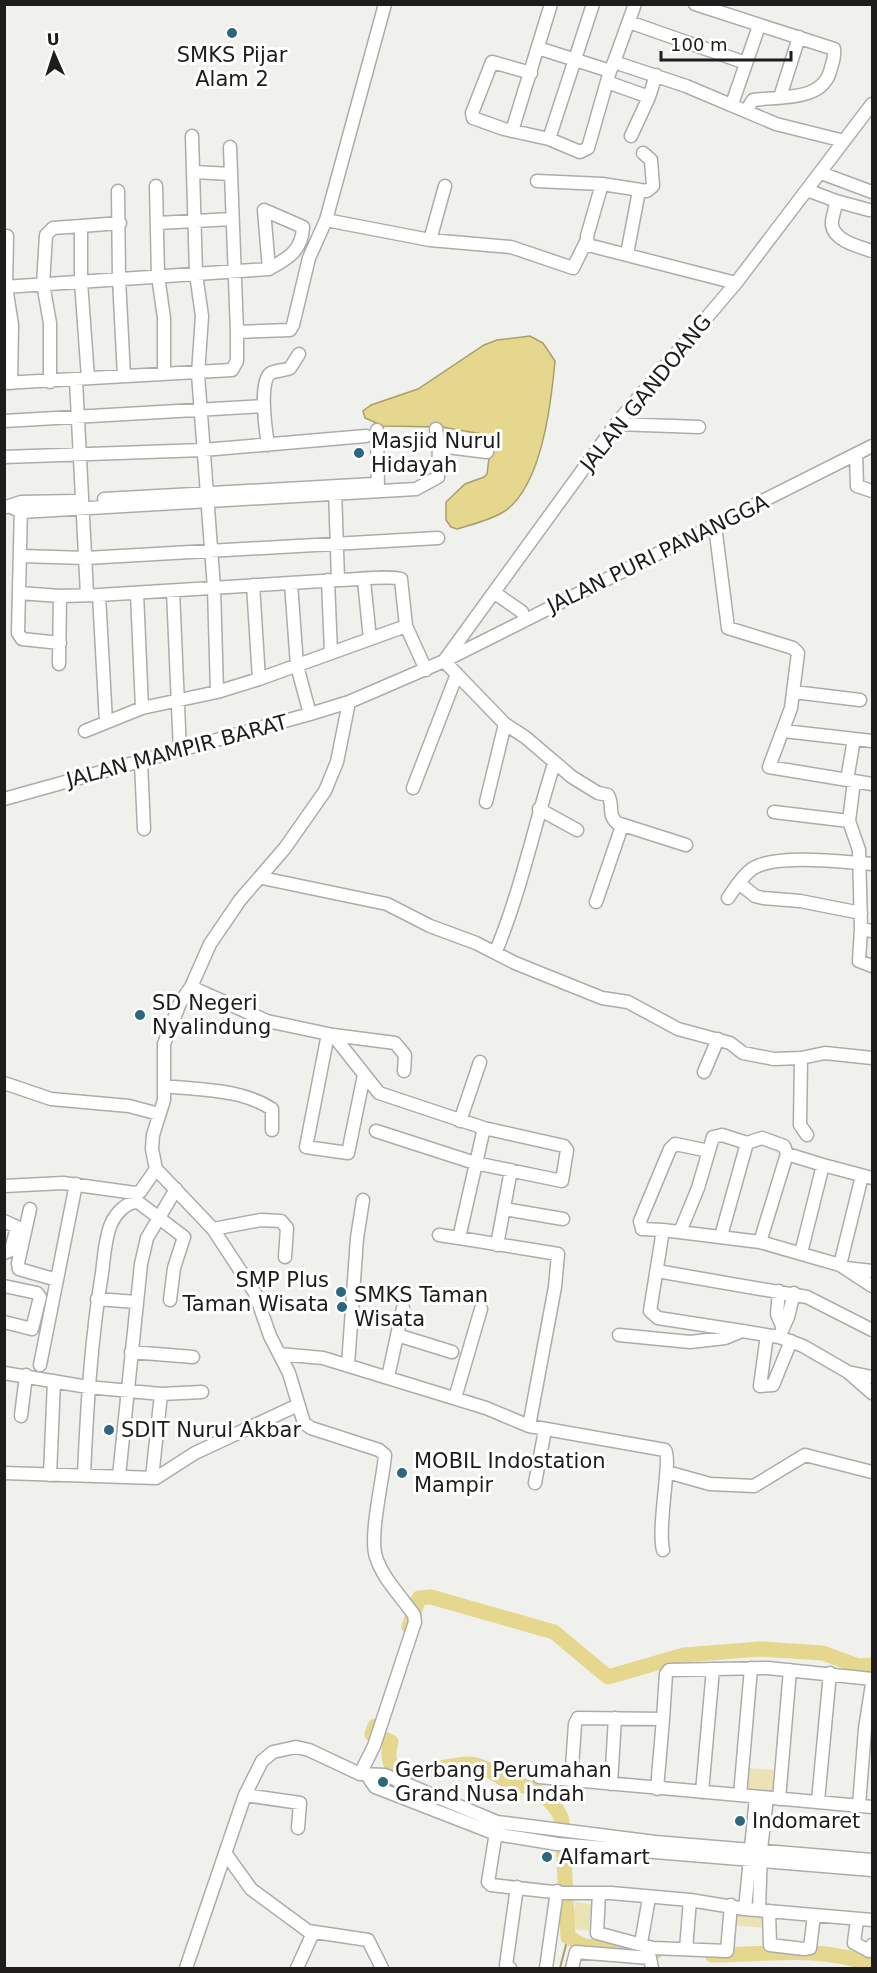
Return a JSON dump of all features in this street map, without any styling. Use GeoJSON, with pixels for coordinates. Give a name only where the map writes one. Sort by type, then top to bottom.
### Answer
{"type":"FeatureCollection","features":[{"type":"Feature","properties":{"kind":"street"},"geometry":{"type":"LineString","coordinates":[[237,332],[290,330],[294,325],[309,258],[326,220],[385,4]]}},
{"type":"Feature","properties":{"kind":"street"},"geometry":{"type":"LineString","coordinates":[[512,131],[551,4]]}},
{"type":"Feature","properties":{"kind":"street"},"geometry":{"type":"LineString","coordinates":[[549,139],[577,59],[593,4]]}},
{"type":"Feature","properties":{"kind":"street"},"geometry":{"type":"LineString","coordinates":[[531,73],[492,62],[472,113],[476,120],[549,139],[580,152],[588,148],[610,72],[635,4]]}},
{"type":"Feature","properties":{"kind":"street"},"geometry":{"type":"LineString","coordinates":[[610,72],[656,75],[732,104],[749,106],[780,97],[801,95],[820,88],[830,75],[834,49],[695,4]]}},
{"type":"Feature","properties":{"kind":"street"},"geometry":{"type":"LineString","coordinates":[[629,22],[747,63]]}},
{"type":"Feature","properties":{"kind":"street"},"geometry":{"type":"LineString","coordinates":[[732,104],[739,90],[759,26]]}},
{"type":"Feature","properties":{"kind":"street"},"geometry":{"type":"LineString","coordinates":[[780,97],[799,37]]}},
{"type":"Feature","properties":{"kind":"street"},"geometry":{"type":"LineString","coordinates":[[538,48],[577,59],[610,72],[649,97]]}},
{"type":"Feature","properties":{"kind":"street"},"geometry":{"type":"LineString","coordinates":[[631,136],[649,97],[656,75]]}},
{"type":"Feature","properties":{"kind":"street"},"geometry":{"type":"LineString","coordinates":[[739,90],[749,106],[776,124],[844,141]]}},
{"type":"Feature","properties":{"kind":"street","name":"JALAN GANDOANG"},"geometry":{"type":"LineString","coordinates":[[349,702],[444,661],[616,424],[736,283],[873,104]]}},
{"type":"Feature","properties":{"kind":"street"},"geometry":{"type":"LineString","coordinates":[[192,136],[197,222],[196,274],[202,316],[198,374],[212,550],[217,692]]}},
{"type":"Feature","properties":{"kind":"street"},"geometry":{"type":"LineString","coordinates":[[7,236],[5,287],[12,325],[8,383],[198,374],[232,370],[237,361],[237,332],[230,147]]}},
{"type":"Feature","properties":{"kind":"street"},"geometry":{"type":"LineString","coordinates":[[537,181],[602,184],[647,191],[652,186],[651,160],[643,153]]}},
{"type":"Feature","properties":{"kind":"street"},"geometry":{"type":"LineString","coordinates":[[194,172],[231,174]]}},
{"type":"Feature","properties":{"kind":"street"},"geometry":{"type":"LineString","coordinates":[[821,173],[873,192]]}},
{"type":"Feature","properties":{"kind":"street"},"geometry":{"type":"LineString","coordinates":[[326,220],[430,240],[511,247],[573,268],[587,240],[602,184]]}},
{"type":"Feature","properties":{"kind":"street"},"geometry":{"type":"LineString","coordinates":[[156,186],[159,276],[164,318],[164,374]]}},
{"type":"Feature","properties":{"kind":"street"},"geometry":{"type":"LineString","coordinates":[[430,240],[445,186]]}},
{"type":"Feature","properties":{"kind":"street"},"geometry":{"type":"LineString","coordinates":[[807,190],[869,210]]}},
{"type":"Feature","properties":{"kind":"street"},"geometry":{"type":"LineString","coordinates":[[118,191],[119,279],[124,376]]}},
{"type":"Feature","properties":{"kind":"street"},"geometry":{"type":"LineString","coordinates":[[627,254],[639,191]]}},
{"type":"Feature","properties":{"kind":"street"},"geometry":{"type":"LineString","coordinates":[[836,201],[831,223],[834,231],[844,240],[873,251]]}},
{"type":"Feature","properties":{"kind":"street"},"geometry":{"type":"LineString","coordinates":[[5,287],[269,269],[297,251],[303,239],[303,227],[264,210],[269,269]]}},
{"type":"Feature","properties":{"kind":"street"},"geometry":{"type":"LineString","coordinates":[[158,223],[232,219]]}},
{"type":"Feature","properties":{"kind":"street"},"geometry":{"type":"LineString","coordinates":[[50,382],[50,323],[43,284],[48,230],[120,223]]}},
{"type":"Feature","properties":{"kind":"street"},"geometry":{"type":"LineString","coordinates":[[81,226],[81,282],[86,321],[79,416],[83,504],[86,558],[93,595],[106,722]]}},
{"type":"Feature","properties":{"kind":"street"},"geometry":{"type":"LineString","coordinates":[[587,240],[591,247],[627,254],[736,283]]}},
{"type":"Feature","properties":{"kind":"street"},"geometry":{"type":"LineString","coordinates":[[268,445],[264,406],[268,375],[290,368],[299,354]]}},
{"type":"Feature","properties":{"kind":"street"},"geometry":{"type":"LineString","coordinates":[[4,421],[264,406]]}},
{"type":"Feature","properties":{"kind":"street"},"geometry":{"type":"LineString","coordinates":[[616,424],[699,427]]}},
{"type":"Feature","properties":{"kind":"street"},"geometry":{"type":"LineString","coordinates":[[60,643],[19,637],[21,556],[14,507],[334,490],[378,487],[415,481],[422,485],[438,477],[436,429]]}},
{"type":"Feature","properties":{"kind":"street"},"geometry":{"type":"LineString","coordinates":[[4,457],[203,450],[371,433],[378,487]]}},
{"type":"Feature","properties":{"kind":"street"},"geometry":{"type":"LineString","coordinates":[[438,446],[487,452]]}},
{"type":"Feature","properties":{"kind":"street","name":"JALAN PURI PANANGGA"},"geometry":{"type":"LineString","coordinates":[[444,661],[873,446]]}},
{"type":"Feature","properties":{"kind":"street"},"geometry":{"type":"LineString","coordinates":[[856,454],[857,486],[873,491]]}},
{"type":"Feature","properties":{"kind":"street"},"geometry":{"type":"LineString","coordinates":[[331,653],[336,542],[334,490]]}},
{"type":"Feature","properties":{"kind":"street"},"geometry":{"type":"LineString","coordinates":[[715,526],[728,628],[796,650],[799,659],[794,692],[784,731],[769,762],[770,768],[873,784]]}},
{"type":"Feature","properties":{"kind":"street"},"geometry":{"type":"LineString","coordinates":[[21,556],[86,558],[438,538]]}},
{"type":"Feature","properties":{"kind":"street"},"geometry":{"type":"LineString","coordinates":[[19,593],[60,596],[93,595],[333,580],[364,581],[395,576],[401,579],[406,626],[426,670]]}},
{"type":"Feature","properties":{"kind":"street"},"geometry":{"type":"LineString","coordinates":[[364,581],[369,639]]}},
{"type":"Feature","properties":{"kind":"street"},"geometry":{"type":"LineString","coordinates":[[291,583],[297,666],[310,714]]}},
{"type":"Feature","properties":{"kind":"street"},"geometry":{"type":"LineString","coordinates":[[253,585],[259,679]]}},
{"type":"Feature","properties":{"kind":"street"},"geometry":{"type":"LineString","coordinates":[[173,591],[180,751]]}},
{"type":"Feature","properties":{"kind":"street"},"geometry":{"type":"LineString","coordinates":[[137,593],[142,708]]}},
{"type":"Feature","properties":{"kind":"street"},"geometry":{"type":"LineString","coordinates":[[495,593],[522,612]]}},
{"type":"Feature","properties":{"kind":"street"},"geometry":{"type":"LineString","coordinates":[[59,664],[60,596]]}},
{"type":"Feature","properties":{"kind":"street"},"geometry":{"type":"LineString","coordinates":[[85,731],[142,708],[217,692],[259,679],[406,626]]}},
{"type":"Feature","properties":{"kind":"street"},"geometry":{"type":"LineString","coordinates":[[444,661],[504,724],[539,748],[554,764],[598,793],[608,795],[612,819],[622,826],[687,845]]}},
{"type":"Feature","properties":{"kind":"street"},"geometry":{"type":"LineString","coordinates":[[413,788],[457,674]]}},
{"type":"Feature","properties":{"kind":"street"},"geometry":{"type":"LineString","coordinates":[[794,692],[860,700]]}},
{"type":"Feature","properties":{"kind":"street"},"geometry":{"type":"LineString","coordinates":[[4,1186],[46,1182],[140,1192],[156,1169],[153,1135],[165,1086],[164,1044],[180,1002],[191,987],[210,944],[240,900],[262,878],[325,791],[337,762],[349,702]]}},
{"type":"Feature","properties":{"kind":"street","name":"JALAN MAMPIR BARAT"},"geometry":{"type":"LineString","coordinates":[[4,799],[349,702]]}},
{"type":"Feature","properties":{"kind":"street"},"geometry":{"type":"LineString","coordinates":[[486,802],[504,724]]}},
{"type":"Feature","properties":{"kind":"street"},"geometry":{"type":"LineString","coordinates":[[784,731],[873,741]]}},
{"type":"Feature","properties":{"kind":"street"},"geometry":{"type":"LineString","coordinates":[[854,739],[849,821],[866,864],[861,913],[867,930],[859,961],[873,966]]}},
{"type":"Feature","properties":{"kind":"street"},"geometry":{"type":"LineString","coordinates":[[141,762],[144,829]]}},
{"type":"Feature","properties":{"kind":"street"},"geometry":{"type":"LineString","coordinates":[[496,951],[521,881],[539,809],[554,764]]}},
{"type":"Feature","properties":{"kind":"street"},"geometry":{"type":"LineString","coordinates":[[539,809],[577,830]]}},
{"type":"Feature","properties":{"kind":"street"},"geometry":{"type":"LineString","coordinates":[[774,812],[849,821]]}},
{"type":"Feature","properties":{"kind":"street"},"geometry":{"type":"LineString","coordinates":[[596,902],[622,826]]}},
{"type":"Feature","properties":{"kind":"street"},"geometry":{"type":"LineString","coordinates":[[728,898],[751,869],[762,864],[782,861],[866,864]]}},
{"type":"Feature","properties":{"kind":"street"},"geometry":{"type":"LineString","coordinates":[[262,878],[387,904],[430,926],[496,951],[515,963],[594,994],[628,1002],[678,1029],[730,1043],[743,1053],[763,1058],[801,1058],[825,1053],[873,1058]]}},
{"type":"Feature","properties":{"kind":"street"},"geometry":{"type":"LineString","coordinates":[[739,883],[755,896],[763,898],[800,901],[861,913]]}},
{"type":"Feature","properties":{"kind":"street"},"geometry":{"type":"LineString","coordinates":[[191,987],[267,1021],[331,1035],[395,1043],[405,1055],[404,1071]]}},
{"type":"Feature","properties":{"kind":"street"},"geometry":{"type":"LineString","coordinates":[[331,1035],[306,1147],[348,1153],[364,1075]]}},
{"type":"Feature","properties":{"kind":"street"},"geometry":{"type":"LineString","coordinates":[[331,1035],[380,1093],[484,1128],[566,1147],[562,1181],[475,1163],[376,1131]]}},
{"type":"Feature","properties":{"kind":"street"},"geometry":{"type":"LineString","coordinates":[[704,1072],[718,1039]]}},
{"type":"Feature","properties":{"kind":"street"},"geometry":{"type":"LineString","coordinates":[[801,1058],[800,1125],[807,1135]]}},
{"type":"Feature","properties":{"kind":"street"},"geometry":{"type":"LineString","coordinates":[[460,1121],[480,1062]]}},
{"type":"Feature","properties":{"kind":"street"},"geometry":{"type":"LineString","coordinates":[[4,1083],[51,1100],[129,1106],[159,1114]]}},
{"type":"Feature","properties":{"kind":"street"},"geometry":{"type":"LineString","coordinates":[[165,1086],[225,1093],[265,1104],[272,1109],[272,1130]]}},
{"type":"Feature","properties":{"kind":"street"},"geometry":{"type":"LineString","coordinates":[[459,1238],[484,1128]]}},
{"type":"Feature","properties":{"kind":"street"},"geometry":{"type":"LineString","coordinates":[[680,1232],[695,1196],[712,1139],[717,1135],[747,1143],[762,1138],[784,1146],[787,1154],[760,1242]]}},
{"type":"Feature","properties":{"kind":"street"},"geometry":{"type":"LineString","coordinates":[[721,1236],[747,1143]]}},
{"type":"Feature","properties":{"kind":"street"},"geometry":{"type":"LineString","coordinates":[[709,1151],[675,1144],[670,1149],[640,1225],[642,1229],[760,1242],[843,1266],[873,1271]]}},
{"type":"Feature","properties":{"kind":"street"},"geometry":{"type":"LineString","coordinates":[[787,1154],[867,1177],[843,1266]]}},
{"type":"Feature","properties":{"kind":"street"},"geometry":{"type":"LineString","coordinates":[[801,1253],[823,1165]]}},
{"type":"Feature","properties":{"kind":"street"},"geometry":{"type":"LineString","coordinates":[[156,1169],[213,1228],[255,1293],[289,1373],[304,1424],[379,1450],[384,1455],[374,1539],[375,1555],[382,1570],[414,1615],[415,1622],[364,1774]]}},
{"type":"Feature","properties":{"kind":"street"},"geometry":{"type":"LineString","coordinates":[[497,1245],[511,1170]]}},
{"type":"Feature","properties":{"kind":"street"},"geometry":{"type":"LineString","coordinates":[[40,1365],[76,1184]]}},
{"type":"Feature","properties":{"kind":"street"},"geometry":{"type":"LineString","coordinates":[[118,1476],[136,1302],[147,1238],[176,1189]]}},
{"type":"Feature","properties":{"kind":"street"},"geometry":{"type":"LineString","coordinates":[[348,1365],[357,1238],[363,1200]]}},
{"type":"Feature","properties":{"kind":"street"},"geometry":{"type":"LineString","coordinates":[[84,1474],[88,1387],[98,1299],[111,1224],[125,1206],[138,1202],[184,1237],[174,1268],[170,1300]]}},
{"type":"Feature","properties":{"kind":"street"},"geometry":{"type":"LineString","coordinates":[[30,1209],[18,1263],[19,1269],[57,1280]]}},
{"type":"Feature","properties":{"kind":"street"},"geometry":{"type":"LineString","coordinates":[[504,1209],[563,1219]]}},
{"type":"Feature","properties":{"kind":"street"},"geometry":{"type":"LineString","coordinates":[[213,1228],[261,1220],[282,1221],[287,1228],[285,1257]]}},
{"type":"Feature","properties":{"kind":"street"},"geometry":{"type":"LineString","coordinates":[[4,1221],[17,1227],[12,1250],[4,1252]]}},
{"type":"Feature","properties":{"kind":"street"},"geometry":{"type":"LineString","coordinates":[[663,1230],[651,1315],[742,1331],[780,1335],[848,1372],[873,1393]]}},
{"type":"Feature","properties":{"kind":"street"},"geometry":{"type":"LineString","coordinates":[[439,1235],[558,1254],[555,1287],[529,1426]]}},
{"type":"Feature","properties":{"kind":"street"},"geometry":{"type":"LineString","coordinates":[[843,1266],[873,1286]]}},
{"type":"Feature","properties":{"kind":"street"},"geometry":{"type":"LineString","coordinates":[[657,1271],[794,1293],[825,1304],[873,1330]]}},
{"type":"Feature","properties":{"kind":"street"},"geometry":{"type":"LineString","coordinates":[[4,1286],[37,1293],[40,1297],[32,1329],[4,1322]]}},
{"type":"Feature","properties":{"kind":"street"},"geometry":{"type":"LineString","coordinates":[[779,1291],[777,1314],[780,1335]]}},
{"type":"Feature","properties":{"kind":"street"},"geometry":{"type":"LineString","coordinates":[[780,1335],[788,1317],[794,1293]]}},
{"type":"Feature","properties":{"kind":"street"},"geometry":{"type":"LineString","coordinates":[[98,1299],[136,1302]]}},
{"type":"Feature","properties":{"kind":"street"},"geometry":{"type":"LineString","coordinates":[[388,1377],[403,1308]]}},
{"type":"Feature","properties":{"kind":"street"},"geometry":{"type":"LineString","coordinates":[[455,1398],[481,1309]]}},
{"type":"Feature","properties":{"kind":"street"},"geometry":{"type":"LineString","coordinates":[[620,1335],[690,1342],[725,1338],[742,1331]]}},
{"type":"Feature","properties":{"kind":"street"},"geometry":{"type":"LineString","coordinates":[[397,1335],[452,1352]]}},
{"type":"Feature","properties":{"kind":"street"},"geometry":{"type":"LineString","coordinates":[[131,1352],[193,1357]]}},
{"type":"Feature","properties":{"kind":"street"},"geometry":{"type":"LineString","coordinates":[[279,1354],[323,1358],[348,1365],[455,1398],[545,1430],[665,1450],[668,1454],[661,1516],[663,1550]]}},
{"type":"Feature","properties":{"kind":"street"},"geometry":{"type":"LineString","coordinates":[[848,1372],[873,1377]]}},
{"type":"Feature","properties":{"kind":"street"},"geometry":{"type":"LineString","coordinates":[[4,1373],[88,1387],[161,1394],[202,1392]]}},
{"type":"Feature","properties":{"kind":"street"},"geometry":{"type":"LineString","coordinates":[[21,1416],[26,1375]]}},
{"type":"Feature","properties":{"kind":"street"},"geometry":{"type":"LineString","coordinates":[[50,1475],[54,1381]]}},
{"type":"Feature","properties":{"kind":"street"},"geometry":{"type":"LineString","coordinates":[[152,1478],[161,1394]]}},
{"type":"Feature","properties":{"kind":"street"},"geometry":{"type":"LineString","coordinates":[[4,1473],[160,1477],[195,1453],[298,1405]]}},
{"type":"Feature","properties":{"kind":"street"},"geometry":{"type":"LineString","coordinates":[[535,1483],[545,1430]]}},
{"type":"Feature","properties":{"kind":"street"},"geometry":{"type":"LineString","coordinates":[[667,1472],[710,1484],[754,1486],[805,1455],[873,1472]]}},
{"type":"Feature","properties":{"kind":"street"},"geometry":{"type":"LineString","coordinates":[[740,1795],[751,1668]]}},
{"type":"Feature","properties":{"kind":"street"},"geometry":{"type":"LineString","coordinates":[[657,1789],[667,1671],[751,1668],[830,1673],[873,1679]]}},
{"type":"Feature","properties":{"kind":"street"},"geometry":{"type":"LineString","coordinates":[[702,1792],[713,1669]]}},
{"type":"Feature","properties":{"kind":"street"},"geometry":{"type":"LineString","coordinates":[[745,1909],[790,1670]]}},
{"type":"Feature","properties":{"kind":"street"},"geometry":{"type":"LineString","coordinates":[[818,1801],[830,1673]]}},
{"type":"Feature","properties":{"kind":"street"},"geometry":{"type":"LineString","coordinates":[[860,1805],[873,1684]]}},
{"type":"Feature","properties":{"kind":"street"},"geometry":{"type":"LineString","coordinates":[[571,1782],[576,1721],[584,1716],[663,1719]]}},
{"type":"Feature","properties":{"kind":"street"},"geometry":{"type":"LineString","coordinates":[[611,1784],[615,1718]]}},
{"type":"Feature","properties":{"kind":"street"},"geometry":{"type":"LineString","coordinates":[[186,1968],[245,1795],[262,1761],[283,1748],[309,1750],[364,1774],[385,1775],[497,1828],[561,1838],[654,1847],[873,1860]]}},
{"type":"Feature","properties":{"kind":"street"},"geometry":{"type":"LineString","coordinates":[[539,1777],[571,1782],[873,1807]]}},
{"type":"Feature","properties":{"kind":"street"},"geometry":{"type":"LineString","coordinates":[[245,1795],[300,1803],[298,1828]]}},
{"type":"Feature","properties":{"kind":"street"},"geometry":{"type":"LineString","coordinates":[[497,1828],[489,1884],[575,1894],[599,1893],[690,1900],[745,1909],[873,1920]]}},
{"type":"Feature","properties":{"kind":"street"},"geometry":{"type":"LineString","coordinates":[[226,1854],[251,1889],[313,1933],[368,1940],[382,1968]]}},
{"type":"Feature","properties":{"kind":"street"},"geometry":{"type":"LineString","coordinates":[[756,1854],[873,1870]]}},
{"type":"Feature","properties":{"kind":"street"},"geometry":{"type":"LineString","coordinates":[[756,1854],[771,1945],[810,1948],[814,1915]]}},
{"type":"Feature","properties":{"kind":"street"},"geometry":{"type":"LineString","coordinates":[[510,1968],[506,1965],[517,1887]]}},
{"type":"Feature","properties":{"kind":"street"},"geometry":{"type":"LineString","coordinates":[[546,1968],[559,1892]]}},
{"type":"Feature","properties":{"kind":"street"},"geometry":{"type":"LineString","coordinates":[[599,1893],[597,1933],[641,1942],[653,1948],[727,1951],[731,1905]]}},
{"type":"Feature","properties":{"kind":"street"},"geometry":{"type":"LineString","coordinates":[[641,1942],[649,1898]]}},
{"type":"Feature","properties":{"kind":"street"},"geometry":{"type":"LineString","coordinates":[[686,1949],[690,1900]]}},
{"type":"Feature","properties":{"kind":"street"},"geometry":{"type":"LineString","coordinates":[[857,1919],[854,1943],[869,1951],[873,1945]]}},
{"type":"Feature","properties":{"kind":"street"},"geometry":{"type":"LineString","coordinates":[[297,1968],[313,1933]]}},
{"type":"Feature","properties":{"kind":"street"},"geometry":{"type":"LineString","coordinates":[[572,1968],[573,1952],[652,1958],[652,1968]]}},
{"type":"Feature","properties":{"kind":"street"},"geometry":{"type":"LineString","coordinates":[[612,1955],[612,1968]]}},
{"type":"Feature","properties":{"kind":"shaded area"},"geometry":{"type":"Polygon","coordinates":[[[530,336],[543,343],[555,361],[547,421],[528,483],[518,499],[500,514],[457,529],[451,527],[446,520],[446,502],[465,484],[487,474],[489,458],[487,435],[442,427],[383,426],[365,418],[363,411],[371,405],[418,389],[484,345],[497,340],[530,336]]]}},
{"type":"Feature","properties":{"kind":"shaded area"},"geometry":{"type":"Polygon","coordinates":[[[749,1768],[777,1770],[775,1795],[746,1792],[749,1768]]]}},
{"type":"Feature","properties":{"kind":"shaded area"},"geometry":{"type":"Polygon","coordinates":[[[575,1902],[591,1904],[589,1931],[573,1929],[575,1902]]]}},
{"type":"Feature","properties":{"kind":"shaded area"},"geometry":{"type":"Polygon","coordinates":[[[736,1910],[766,1912],[764,1928],[734,1925],[736,1910]]]}},
{"type":"Feature","properties":{"kind":"waterway"},"geometry":{"type":"LineString","coordinates":[[409,1627],[419,1598],[431,1597],[554,1632],[608,1677],[684,1655],[760,1649],[823,1653],[858,1666],[872,1665]]}},
{"type":"Feature","properties":{"kind":"waterway"},"geometry":{"type":"LineString","coordinates":[[375,1726],[372,1734],[391,1742],[389,1757],[393,1767],[402,1771],[414,1772],[456,1765],[474,1765],[486,1768],[513,1784],[533,1789],[544,1796],[557,1810],[562,1821],[568,1937],[584,1946],[655,1952]]}},
{"type":"Feature","properties":{"kind":"waterway"},"geometry":{"type":"LineString","coordinates":[[560,1968],[568,1937]]}},
{"type":"Feature","properties":{"kind":"waterway"},"geometry":{"type":"LineString","coordinates":[[712,1955],[813,1953],[853,1959],[872,1965]]}},
{"type":"Feature","properties":{"kind":"place","name":"SMKS Pijar Alam 2"},"geometry":{"type":"Point","coordinates":[232,33]}},
{"type":"Feature","properties":{"kind":"place","name":"Masjid Nurul Hidayah"},"geometry":{"type":"Point","coordinates":[359,453]}},
{"type":"Feature","properties":{"kind":"place","name":"SD Negeri Nyalindung"},"geometry":{"type":"Point","coordinates":[140,1015]}},
{"type":"Feature","properties":{"kind":"place","name":"SMP Plus Taman Wisata"},"geometry":{"type":"Point","coordinates":[341,1292]}},
{"type":"Feature","properties":{"kind":"place","name":"SMKS Taman Wisata"},"geometry":{"type":"Point","coordinates":[342,1307]}},
{"type":"Feature","properties":{"kind":"place","name":"SDIT Nurul Akbar"},"geometry":{"type":"Point","coordinates":[109,1430]}},
{"type":"Feature","properties":{"kind":"place","name":"MOBIL Indostation Mampir"},"geometry":{"type":"Point","coordinates":[402,1473]}},
{"type":"Feature","properties":{"kind":"place","name":"Gerbang Perumahan Grand Nusa Indah"},"geometry":{"type":"Point","coordinates":[383,1782]}},
{"type":"Feature","properties":{"kind":"place","name":"Indomaret"},"geometry":{"type":"Point","coordinates":[740,1821]}},
{"type":"Feature","properties":{"kind":"place","name":"Alfamart"},"geometry":{"type":"Point","coordinates":[547,1857]}}]}
